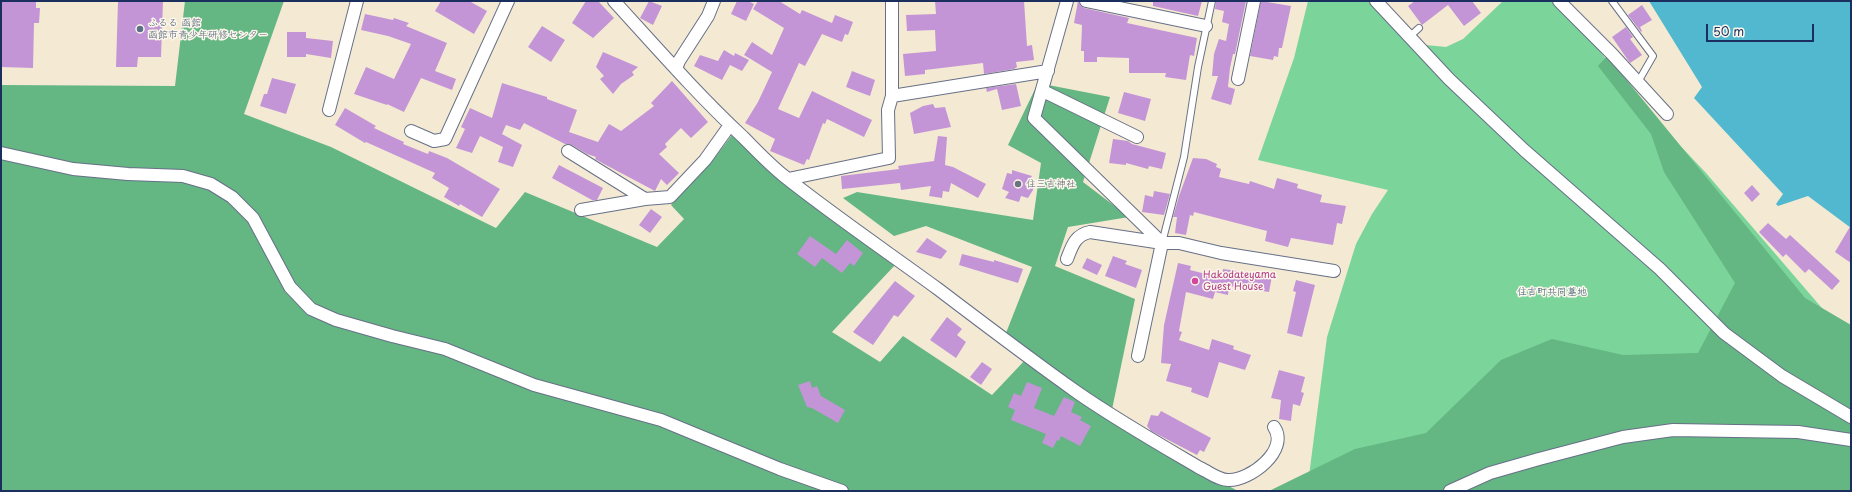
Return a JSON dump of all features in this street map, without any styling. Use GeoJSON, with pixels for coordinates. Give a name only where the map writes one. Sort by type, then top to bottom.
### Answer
{"type":"FeatureCollection","features":[{"type":"Feature","properties":{"kind":"street"},"geometry":{"type":"LineString","coordinates":[[329,110],[356,1]]}},
{"type":"Feature","properties":{"kind":"street"},"geometry":{"type":"LineString","coordinates":[[411,131],[434,141],[445,139],[508,1]]}},
{"type":"Feature","properties":{"kind":"street"},"geometry":{"type":"LineString","coordinates":[[614,1],[730,125],[788,179],[1079,394],[1215,476],[1226,480],[1236,479],[1256,470],[1272,455],[1278,437],[1274,426]]}},
{"type":"Feature","properties":{"kind":"street"},"geometry":{"type":"LineString","coordinates":[[676,69],[678,61],[708,16],[714,1]]}},
{"type":"Feature","properties":{"kind":"street"},"geometry":{"type":"LineString","coordinates":[[788,179],[889,158],[888,110],[892,96],[892,1]]}},
{"type":"Feature","properties":{"kind":"street"},"geometry":{"type":"LineString","coordinates":[[1066,1],[1043,90],[1034,118],[1162,243]]}},
{"type":"Feature","properties":{"kind":"street"},"geometry":{"type":"LineString","coordinates":[[1086,1],[1206,26]]}},
{"type":"Feature","properties":{"kind":"street"},"geometry":{"type":"LineString","coordinates":[[1238,79],[1254,1]]}},
{"type":"Feature","properties":{"kind":"street"},"geometry":{"type":"LineString","coordinates":[[1376,1],[1449,79],[1524,150],[1660,269],[1724,333],[1782,376],[1851,417]]}},
{"type":"Feature","properties":{"kind":"street"},"geometry":{"type":"LineString","coordinates":[[1559,1],[1667,114]]}},
{"type":"Feature","properties":{"kind":"street"},"geometry":{"type":"LineString","coordinates":[[892,96],[1048,71]]}},
{"type":"Feature","properties":{"kind":"street"},"geometry":{"type":"LineString","coordinates":[[1043,90],[1137,137]]}},
{"type":"Feature","properties":{"kind":"street"},"geometry":{"type":"LineString","coordinates":[[581,210],[645,199],[670,197],[705,160],[730,125]]}},
{"type":"Feature","properties":{"kind":"street"},"geometry":{"type":"LineString","coordinates":[[568,151],[645,199]]}},
{"type":"Feature","properties":{"kind":"street"},"geometry":{"type":"LineString","coordinates":[[1,153],[73,168],[128,174],[183,176],[211,184],[232,197],[253,218],[290,287],[310,309],[336,320],[445,349],[534,385],[661,420],[780,468],[842,491]]}},
{"type":"Feature","properties":{"kind":"street"},"geometry":{"type":"LineString","coordinates":[[1067,259],[1074,242],[1083,233],[1090,232],[1162,243],[1179,243],[1221,253],[1334,272]]}},
{"type":"Feature","properties":{"kind":"street"},"geometry":{"type":"LineString","coordinates":[[1138,356],[1162,243]]}},
{"type":"Feature","properties":{"kind":"street"},"geometry":{"type":"LineString","coordinates":[[1450,491],[1490,473],[1539,459],[1623,437],[1673,430],[1798,432],[1851,440]]}},
{"type":"Feature","properties":{"kind":"lane"},"geometry":{"type":"LineString","coordinates":[[1162,243],[1184,157],[1206,26],[1212,1]]}},
{"type":"Feature","properties":{"kind":"lane"},"geometry":{"type":"LineString","coordinates":[[1612,1],[1652,56],[1638,82]]}},
{"type":"Feature","properties":{"kind":"lane"},"geometry":{"type":"LineString","coordinates":[[1409,37],[1419,28]]}},
{"type":"Feature","properties":{"kind":"green space"},"geometry":{"type":"Polygon","coordinates":[[[185,1],[284,1],[244,114],[331,147],[496,228],[525,192],[657,247],[684,219],[671,205],[710,164],[732,135],[781,181],[896,264],[832,332],[880,362],[903,336],[992,395],[1026,359],[1004,338],[1032,267],[926,226],[894,236],[843,198],[857,192],[1033,220],[1041,163],[1008,145],[1038,83],[1110,97],[1083,182],[1129,217],[1068,227],[1055,266],[1135,299],[1110,419],[1177,459],[1238,491],[1,491],[1,85],[175,86],[185,1]]]}},
{"type":"Feature","properties":{"kind":"green space","name":"住吉町共同墓地"},"geometry":{"type":"Polygon","coordinates":[[[1308,1],[1384,1],[1416,44],[1446,47],[1463,39],[1503,1],[1553,1],[1592,41],[1639,102],[1706,173],[1851,342],[1307,491],[1327,337],[1356,244],[1372,214],[1388,190],[1258,160],[1294,58],[1308,1]]]}},
{"type":"Feature","properties":{"kind":"green space"},"geometry":{"type":"Polygon","coordinates":[[[1607,56],[1805,298],[1851,325],[1851,491],[1269,491],[1355,449],[1426,433],[1501,360],[1552,339],[1623,355],[1698,353],[1735,283],[1664,172],[1651,134],[1598,66],[1607,56]]]}},
{"type":"Feature","properties":{"kind":"water"},"geometry":{"type":"Polygon","coordinates":[[[1649,1],[1851,1],[1851,228],[1808,196],[1778,206],[1776,204],[1783,194],[1694,98],[1702,87],[1649,1]]]}},
{"type":"Feature","properties":{"kind":"building"},"geometry":{"type":"Polygon","coordinates":[[[1,1],[36,1],[36,8],[40,8],[39,23],[34,23],[33,68],[1,67],[1,1]]]}},
{"type":"Feature","properties":{"kind":"building","name":"ふるる 函館 函館市青少年研修センター"},"geometry":{"type":"Polygon","coordinates":[[[118,1],[163,1],[161,57],[138,57],[137,67],[116,67],[118,1]]]}},
{"type":"Feature","properties":{"kind":"building"},"geometry":{"type":"Polygon","coordinates":[[[441,1],[469,1],[487,11],[474,34],[435,11],[441,1]]]}},
{"type":"Feature","properties":{"kind":"building"},"geometry":{"type":"Polygon","coordinates":[[[586,1],[598,1],[614,18],[593,38],[572,23],[586,1]]]}},
{"type":"Feature","properties":{"kind":"building"},"geometry":{"type":"Polygon","coordinates":[[[649,1],[662,6],[653,25],[640,18],[649,1]]]}},
{"type":"Feature","properties":{"kind":"building"},"geometry":{"type":"Polygon","coordinates":[[[737,1],[748,1],[754,4],[746,21],[731,14],[737,1]]]}},
{"type":"Feature","properties":{"kind":"building"},"geometry":{"type":"Polygon","coordinates":[[[758,1],[779,1],[800,14],[802,10],[832,23],[835,15],[853,22],[848,35],[845,34],[842,42],[822,34],[805,66],[799,63],[778,109],[799,118],[812,91],[872,120],[864,137],[827,119],[825,124],[823,123],[809,160],[807,159],[804,165],[770,151],[775,139],[745,123],[758,102],[772,72],[744,55],[752,42],[772,55],[784,28],[753,9],[758,1]]]}},
{"type":"Feature","properties":{"kind":"building"},"geometry":{"type":"Polygon","coordinates":[[[935,1],[1024,1],[1027,46],[1032,45],[1034,60],[1016,62],[1017,67],[1014,69],[984,74],[983,63],[925,70],[925,74],[905,76],[903,54],[936,51],[935,30],[907,31],[906,15],[936,14],[935,1]]]}},
{"type":"Feature","properties":{"kind":"building"},"geometry":{"type":"Polygon","coordinates":[[[1078,1],[1084,8],[1129,18],[1127,23],[1197,38],[1194,56],[1190,55],[1186,80],[1165,77],[1166,73],[1129,73],[1129,58],[1097,57],[1097,62],[1084,62],[1084,51],[1081,51],[1082,25],[1074,23],[1078,1]]]}},
{"type":"Feature","properties":{"kind":"building"},"geometry":{"type":"Polygon","coordinates":[[[1153,1],[1202,1],[1198,16],[1153,6],[1153,1]]]}},
{"type":"Feature","properties":{"kind":"building"},"geometry":{"type":"Polygon","coordinates":[[[1216,1],[1246,1],[1235,54],[1233,54],[1230,68],[1228,87],[1235,89],[1231,105],[1211,99],[1218,76],[1212,76],[1214,54],[1219,39],[1226,41],[1229,24],[1222,22],[1224,11],[1215,9],[1216,1]]]}},
{"type":"Feature","properties":{"kind":"building"},"geometry":{"type":"Polygon","coordinates":[[[1261,1],[1291,6],[1282,48],[1279,48],[1278,57],[1274,56],[1273,60],[1250,56],[1261,1]]]}},
{"type":"Feature","properties":{"kind":"building"},"geometry":{"type":"Polygon","coordinates":[[[1415,1],[1472,1],[1481,13],[1464,26],[1448,5],[1422,25],[1408,6],[1415,1]]]}},
{"type":"Feature","properties":{"kind":"building"},"geometry":{"type":"Polygon","coordinates":[[[1642,5],[1652,20],[1640,27],[1641,32],[1628,15],[1642,5]]]}},
{"type":"Feature","properties":{"kind":"building"},"geometry":{"type":"Polygon","coordinates":[[[365,14],[393,20],[394,18],[409,23],[406,26],[447,43],[435,71],[456,79],[452,90],[421,78],[404,112],[387,104],[354,94],[366,67],[394,79],[411,44],[388,36],[361,30],[365,14]]]}},
{"type":"Feature","properties":{"kind":"building"},"geometry":{"type":"Polygon","coordinates":[[[542,26],[565,40],[551,62],[528,47],[542,26]]]}},
{"type":"Feature","properties":{"kind":"building"},"geometry":{"type":"Polygon","coordinates":[[[1626,27],[1633,37],[1630,39],[1642,55],[1630,63],[1612,37],[1626,27]]]}},
{"type":"Feature","properties":{"kind":"building"},"geometry":{"type":"Polygon","coordinates":[[[287,32],[306,32],[306,38],[333,41],[331,58],[306,54],[306,57],[287,57],[287,32]]]}},
{"type":"Feature","properties":{"kind":"building"},"geometry":{"type":"Polygon","coordinates":[[[724,50],[734,56],[735,53],[749,60],[742,71],[730,65],[722,80],[694,66],[700,55],[718,61],[724,50]]]}},
{"type":"Feature","properties":{"kind":"building"},"geometry":{"type":"Polygon","coordinates":[[[603,52],[638,67],[632,72],[634,75],[621,84],[613,94],[600,79],[604,76],[596,67],[603,52]]]}},
{"type":"Feature","properties":{"kind":"building"},"geometry":{"type":"Polygon","coordinates":[[[852,71],[875,80],[870,96],[846,87],[852,71]]]}},
{"type":"Feature","properties":{"kind":"building"},"geometry":{"type":"Polygon","coordinates":[[[272,78],[296,84],[286,114],[260,106],[264,94],[267,94],[272,78]]]}},
{"type":"Feature","properties":{"kind":"building"},"geometry":{"type":"Polygon","coordinates":[[[672,81],[708,122],[691,138],[681,128],[665,144],[667,147],[659,154],[679,173],[667,185],[661,179],[655,191],[595,159],[596,157],[587,154],[572,145],[565,144],[524,123],[520,130],[506,125],[502,134],[522,145],[513,167],[498,162],[503,147],[480,136],[472,153],[456,148],[465,129],[461,127],[470,108],[492,118],[502,83],[547,97],[547,99],[577,110],[569,132],[598,142],[609,124],[621,131],[654,106],[651,103],[672,81]]]}},
{"type":"Feature","properties":{"kind":"building"},"geometry":{"type":"Polygon","coordinates":[[[1016,84],[1021,106],[1002,110],[997,89],[987,92],[986,88],[1016,84]]]}},
{"type":"Feature","properties":{"kind":"building"},"geometry":{"type":"Polygon","coordinates":[[[1124,92],[1151,99],[1145,121],[1118,113],[1124,92]]]}},
{"type":"Feature","properties":{"kind":"building"},"geometry":{"type":"Polygon","coordinates":[[[933,104],[935,108],[945,107],[951,127],[914,134],[910,113],[923,106],[933,104]]]}},
{"type":"Feature","properties":{"kind":"building"},"geometry":{"type":"Polygon","coordinates":[[[345,108],[376,126],[374,128],[404,142],[403,144],[428,154],[429,151],[447,158],[500,189],[482,217],[460,204],[459,206],[444,197],[449,188],[432,178],[435,173],[366,142],[365,143],[335,125],[345,108]]]}},
{"type":"Feature","properties":{"kind":"building"},"geometry":{"type":"Polygon","coordinates":[[[938,136],[947,137],[945,165],[953,167],[986,184],[978,198],[951,183],[949,192],[943,191],[942,198],[929,196],[931,186],[901,190],[900,183],[842,189],[841,176],[899,169],[898,166],[934,161],[938,136]]]}},
{"type":"Feature","properties":{"kind":"building"},"geometry":{"type":"Polygon","coordinates":[[[1113,139],[1128,141],[1132,144],[1166,153],[1162,169],[1149,166],[1148,169],[1126,163],[1126,165],[1109,163],[1113,139]]]}},
{"type":"Feature","properties":{"kind":"building"},"geometry":{"type":"Polygon","coordinates":[[[1193,158],[1206,159],[1217,164],[1216,167],[1221,169],[1219,177],[1249,184],[1250,181],[1274,189],[1277,178],[1298,184],[1297,188],[1322,195],[1320,202],[1346,206],[1342,224],[1337,223],[1333,245],[1291,238],[1288,247],[1265,241],[1267,231],[1194,212],[1193,216],[1190,215],[1186,235],[1175,233],[1177,217],[1173,217],[1193,158]]]}},
{"type":"Feature","properties":{"kind":"building"},"geometry":{"type":"Polygon","coordinates":[[[559,165],[603,188],[597,200],[592,200],[552,178],[559,165]]]}},
{"type":"Feature","properties":{"kind":"building"},"geometry":{"type":"Polygon","coordinates":[[[1012,170],[1032,176],[1030,179],[1034,182],[1033,190],[1028,198],[1021,196],[1019,202],[1005,198],[1009,192],[1002,189],[1007,173],[1012,174],[1012,170]]]}},
{"type":"Feature","properties":{"kind":"building"},"geometry":{"type":"Polygon","coordinates":[[[1752,185],[1760,194],[1752,202],[1744,193],[1752,185]]]}},
{"type":"Feature","properties":{"kind":"building"},"geometry":{"type":"Polygon","coordinates":[[[1154,191],[1170,194],[1164,215],[1142,212],[1145,195],[1153,197],[1154,191]]]}},
{"type":"Feature","properties":{"kind":"building"},"geometry":{"type":"Polygon","coordinates":[[[651,209],[662,217],[650,233],[639,225],[651,209]]]}},
{"type":"Feature","properties":{"kind":"building"},"geometry":{"type":"Polygon","coordinates":[[[1768,223],[1786,239],[1790,235],[1840,281],[1832,290],[1809,269],[1805,273],[1786,254],[1783,257],[1759,232],[1768,223]]]}},
{"type":"Feature","properties":{"kind":"building"},"geometry":{"type":"Polygon","coordinates":[[[1851,225],[1851,263],[1835,252],[1851,225]]]}},
{"type":"Feature","properties":{"kind":"building"},"geometry":{"type":"Polygon","coordinates":[[[810,236],[836,254],[847,240],[863,253],[854,266],[850,263],[842,273],[822,258],[815,267],[797,254],[810,236]]]}},
{"type":"Feature","properties":{"kind":"building"},"geometry":{"type":"Polygon","coordinates":[[[927,238],[947,251],[941,259],[916,252],[927,238]]]}},
{"type":"Feature","properties":{"kind":"building"},"geometry":{"type":"Polygon","coordinates":[[[962,254],[994,262],[994,260],[1023,269],[1018,283],[959,265],[962,254]]]}},
{"type":"Feature","properties":{"kind":"building"},"geometry":{"type":"Polygon","coordinates":[[[1113,256],[1127,261],[1125,264],[1142,270],[1136,288],[1105,276],[1113,256]]]}},
{"type":"Feature","properties":{"kind":"building"},"geometry":{"type":"Polygon","coordinates":[[[1087,258],[1102,265],[1097,275],[1082,268],[1087,258]]]}},
{"type":"Feature","properties":{"kind":"building"},"geometry":{"type":"Polygon","coordinates":[[[1178,263],[1191,266],[1190,270],[1222,278],[1223,269],[1272,276],[1269,292],[1229,286],[1228,295],[1215,292],[1213,299],[1186,292],[1179,331],[1182,332],[1179,340],[1209,350],[1212,339],[1234,346],[1233,349],[1251,355],[1245,370],[1219,362],[1208,398],[1191,392],[1192,388],[1166,381],[1171,364],[1161,363],[1164,325],[1178,263]]]}},
{"type":"Feature","properties":{"kind":"building"},"geometry":{"type":"Polygon","coordinates":[[[1296,280],[1315,285],[1302,337],[1287,333],[1296,292],[1293,291],[1296,280]]]}},
{"type":"Feature","properties":{"kind":"building"},"geometry":{"type":"Polygon","coordinates":[[[895,281],[915,296],[898,317],[894,315],[873,345],[853,332],[895,281]]]}},
{"type":"Feature","properties":{"kind":"building"},"geometry":{"type":"Polygon","coordinates":[[[947,317],[962,329],[957,335],[966,342],[956,358],[930,340],[947,317]]]}},
{"type":"Feature","properties":{"kind":"building"},"geometry":{"type":"Polygon","coordinates":[[[982,362],[992,369],[981,385],[970,377],[982,362]]]}},
{"type":"Feature","properties":{"kind":"building"},"geometry":{"type":"Polygon","coordinates":[[[1279,370],[1305,377],[1301,392],[1304,393],[1300,406],[1293,404],[1291,421],[1279,419],[1281,400],[1271,398],[1279,370]]]}},
{"type":"Feature","properties":{"kind":"building"},"geometry":{"type":"Polygon","coordinates":[[[810,381],[812,388],[817,386],[821,396],[845,410],[838,423],[812,408],[807,407],[798,385],[810,381]]]}},
{"type":"Feature","properties":{"kind":"building"},"geometry":{"type":"Polygon","coordinates":[[[1027,382],[1042,388],[1034,408],[1054,416],[1064,397],[1075,402],[1071,412],[1082,417],[1080,420],[1091,426],[1080,446],[1061,436],[1053,448],[1042,443],[1046,434],[1011,420],[1015,410],[1008,407],[1014,393],[1021,396],[1027,382]]]}},
{"type":"Feature","properties":{"kind":"building"},"geometry":{"type":"Polygon","coordinates":[[[1161,411],[1211,438],[1204,452],[1200,450],[1197,455],[1151,431],[1147,426],[1151,415],[1158,416],[1161,411]]]}},
{"type":"Feature","properties":{"kind":"place","name":"ふるる 函館 函館市青少年研修センター"},"geometry":{"type":"Point","coordinates":[140,29]}},
{"type":"Feature","properties":{"kind":"place","name":"住三吉神社"},"geometry":{"type":"Point","coordinates":[1018,184]}},
{"type":"Feature","properties":{"kind":"place","name":"Hakodateyama Guest House"},"geometry":{"type":"Point","coordinates":[1195,281]}}]}
